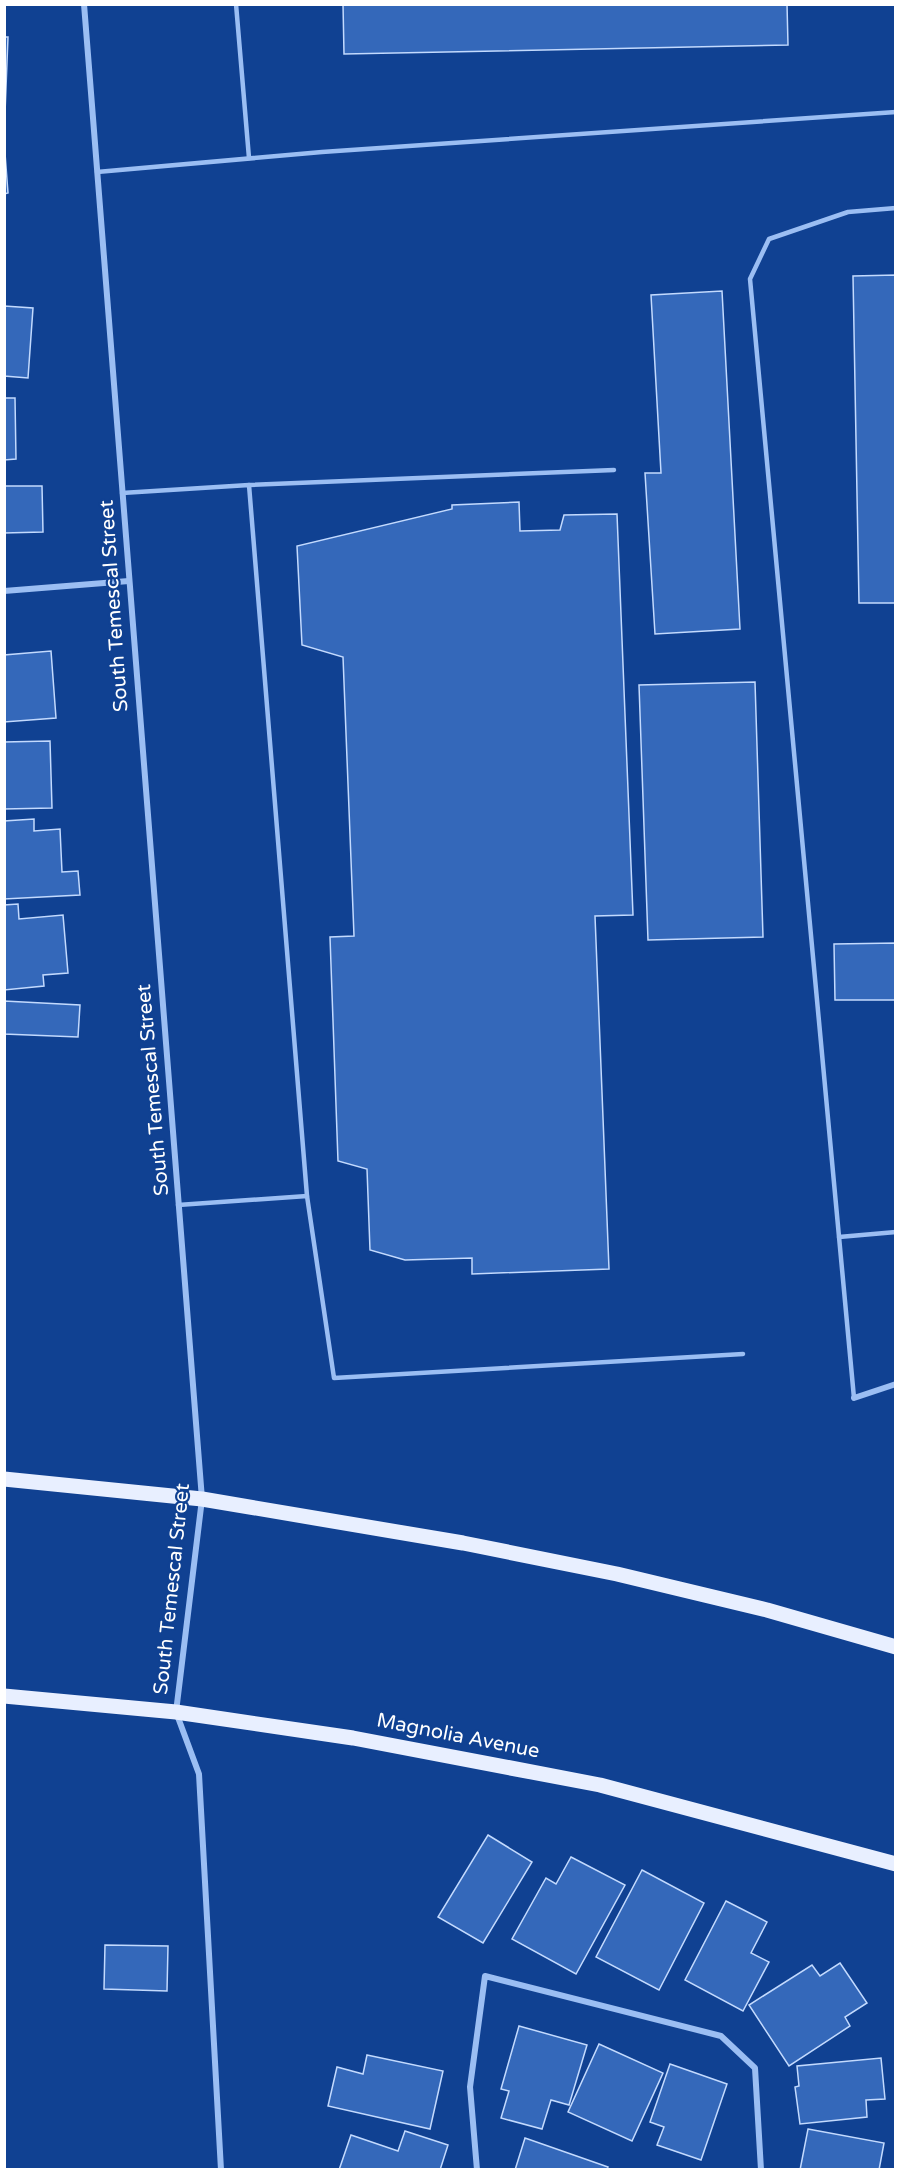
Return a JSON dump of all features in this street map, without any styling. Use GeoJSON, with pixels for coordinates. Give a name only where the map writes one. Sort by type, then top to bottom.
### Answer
{"type":"FeatureCollection","features":[{"type":"Feature","properties":{"kind":"main road"},"geometry":{"type":"LineString","coordinates":[[4,1479],[202,1500],[463,1543],[617,1574],[767,1610],[896,1647]]}},
{"type":"Feature","properties":{"kind":"main road","name":"Magnolia Avenue"},"geometry":{"type":"LineString","coordinates":[[4,1696],[176,1712],[353,1738],[600,1785],[896,1864]]}},
{"type":"Feature","properties":{"kind":"street","name":"South Temescal Street"},"geometry":{"type":"LineString","coordinates":[[84,4],[202,1500],[176,1712],[199,1774],[221,2169]]}},
{"type":"Feature","properties":{"kind":"street"},"geometry":{"type":"LineString","coordinates":[[4,591],[129,581]]}},
{"type":"Feature","properties":{"kind":"street"},"geometry":{"type":"LineString","coordinates":[[854,1398],[896,1384]]}},
{"type":"Feature","properties":{"kind":"street"},"geometry":{"type":"LineString","coordinates":[[477,2169],[470,2087],[485,1976],[721,2036],[755,2068],[761,2169]]}},
{"type":"Feature","properties":{"kind":"lane"},"geometry":{"type":"LineString","coordinates":[[236,4],[249,158]]}},
{"type":"Feature","properties":{"kind":"lane"},"geometry":{"type":"LineString","coordinates":[[97,172],[249,158],[896,112]]}},
{"type":"Feature","properties":{"kind":"lane"},"geometry":{"type":"LineString","coordinates":[[854,1398],[750,279],[769,239],[848,212],[896,208]]}},
{"type":"Feature","properties":{"kind":"lane"},"geometry":{"type":"LineString","coordinates":[[122,493],[249,485],[614,470]]}},
{"type":"Feature","properties":{"kind":"lane"},"geometry":{"type":"LineString","coordinates":[[249,485],[308,1196],[334,1378],[743,1354]]}},
{"type":"Feature","properties":{"kind":"lane"},"geometry":{"type":"LineString","coordinates":[[178,1205],[308,1196]]}},
{"type":"Feature","properties":{"kind":"lane"},"geometry":{"type":"LineString","coordinates":[[839,1237],[896,1232]]}},
{"type":"Feature","properties":{"kind":"building"},"geometry":{"type":"Polygon","coordinates":[[[343,4],[787,4],[788,45],[344,54],[343,4]]]}},
{"type":"Feature","properties":{"kind":"building"},"geometry":{"type":"Polygon","coordinates":[[[4,37],[8,37],[5,113],[4,113],[4,37]]]}},
{"type":"Feature","properties":{"kind":"building"},"geometry":{"type":"Polygon","coordinates":[[[4,140],[8,193],[4,194],[4,140]]]}},
{"type":"Feature","properties":{"kind":"building"},"geometry":{"type":"Polygon","coordinates":[[[896,275],[896,603],[859,603],[853,276],[896,275]]]}},
{"type":"Feature","properties":{"kind":"building"},"geometry":{"type":"Polygon","coordinates":[[[722,291],[740,629],[655,634],[645,473],[661,473],[651,295],[722,291]]]}},
{"type":"Feature","properties":{"kind":"building"},"geometry":{"type":"Polygon","coordinates":[[[4,306],[33,308],[28,378],[4,376],[4,306]]]}},
{"type":"Feature","properties":{"kind":"building"},"geometry":{"type":"Polygon","coordinates":[[[4,398],[15,398],[16,459],[4,460],[4,398]]]}},
{"type":"Feature","properties":{"kind":"building"},"geometry":{"type":"Polygon","coordinates":[[[4,486],[42,486],[43,532],[4,533],[4,486]]]}},
{"type":"Feature","properties":{"kind":"building"},"geometry":{"type":"Polygon","coordinates":[[[519,502],[520,531],[560,530],[564,515],[617,514],[633,915],[595,916],[609,1269],[472,1274],[472,1258],[405,1260],[370,1250],[367,1169],[338,1161],[330,937],[354,936],[343,657],[302,645],[297,546],[452,509],[452,505],[519,502]]]}},
{"type":"Feature","properties":{"kind":"building"},"geometry":{"type":"Polygon","coordinates":[[[51,651],[56,718],[4,722],[4,655],[51,651]]]}},
{"type":"Feature","properties":{"kind":"building"},"geometry":{"type":"Polygon","coordinates":[[[755,682],[763,937],[648,940],[639,685],[755,682]]]}},
{"type":"Feature","properties":{"kind":"building"},"geometry":{"type":"Polygon","coordinates":[[[50,741],[52,808],[4,809],[4,742],[50,741]]]}},
{"type":"Feature","properties":{"kind":"building"},"geometry":{"type":"Polygon","coordinates":[[[34,819],[34,831],[60,829],[62,872],[78,871],[80,895],[4,899],[4,821],[34,819]]]}},
{"type":"Feature","properties":{"kind":"building"},"geometry":{"type":"Polygon","coordinates":[[[18,904],[19,919],[63,915],[68,973],[43,975],[44,986],[4,990],[4,905],[18,904]]]}},
{"type":"Feature","properties":{"kind":"building"},"geometry":{"type":"Polygon","coordinates":[[[896,943],[896,1000],[835,1000],[834,944],[896,943]]]}},
{"type":"Feature","properties":{"kind":"building"},"geometry":{"type":"Polygon","coordinates":[[[4,1001],[80,1005],[78,1037],[4,1034],[4,1001]]]}},
{"type":"Feature","properties":{"kind":"building"},"geometry":{"type":"Polygon","coordinates":[[[488,1835],[532,1862],[483,1943],[438,1917],[488,1835]]]}},
{"type":"Feature","properties":{"kind":"building"},"geometry":{"type":"Polygon","coordinates":[[[571,1857],[625,1885],[576,1974],[512,1939],[546,1878],[556,1884],[571,1857]]]}},
{"type":"Feature","properties":{"kind":"building"},"geometry":{"type":"Polygon","coordinates":[[[642,1870],[704,1903],[659,1990],[596,1957],[642,1870]]]}},
{"type":"Feature","properties":{"kind":"building"},"geometry":{"type":"Polygon","coordinates":[[[726,1901],[767,1922],[751,1953],[769,1962],[743,2011],[685,1980],[726,1901]]]}},
{"type":"Feature","properties":{"kind":"building"},"geometry":{"type":"Polygon","coordinates":[[[105,1945],[168,1946],[167,1991],[104,1989],[105,1945]]]}},
{"type":"Feature","properties":{"kind":"building"},"geometry":{"type":"Polygon","coordinates":[[[840,1963],[867,2003],[845,2017],[850,2026],[789,2066],[749,2005],[812,1965],[820,1976],[840,1963]]]}},
{"type":"Feature","properties":{"kind":"building"},"geometry":{"type":"Polygon","coordinates":[[[519,2026],[587,2045],[569,2105],[551,2100],[542,2129],[501,2118],[509,2091],[501,2089],[519,2026]]]}},
{"type":"Feature","properties":{"kind":"building"},"geometry":{"type":"Polygon","coordinates":[[[599,2044],[663,2073],[632,2141],[568,2112],[599,2044]]]}},
{"type":"Feature","properties":{"kind":"building"},"geometry":{"type":"Polygon","coordinates":[[[367,2055],[443,2071],[430,2129],[328,2106],[337,2067],[363,2074],[367,2055]]]}},
{"type":"Feature","properties":{"kind":"building"},"geometry":{"type":"Polygon","coordinates":[[[881,2058],[885,2099],[866,2100],[867,2117],[800,2124],[795,2087],[799,2086],[797,2066],[881,2058]]]}},
{"type":"Feature","properties":{"kind":"building"},"geometry":{"type":"Polygon","coordinates":[[[670,2064],[727,2084],[701,2160],[657,2145],[664,2127],[650,2122],[670,2064]]]}},
{"type":"Feature","properties":{"kind":"building"},"geometry":{"type":"Polygon","coordinates":[[[808,2129],[884,2143],[879,2170],[800,2170],[808,2129]]]}},
{"type":"Feature","properties":{"kind":"building"},"geometry":{"type":"Polygon","coordinates":[[[405,2131],[448,2145],[440,2170],[339,2170],[351,2135],[398,2151],[405,2131]]]}},
{"type":"Feature","properties":{"kind":"building"},"geometry":{"type":"Polygon","coordinates":[[[525,2138],[608,2167],[607,2170],[515,2170],[525,2138]]]}}]}
